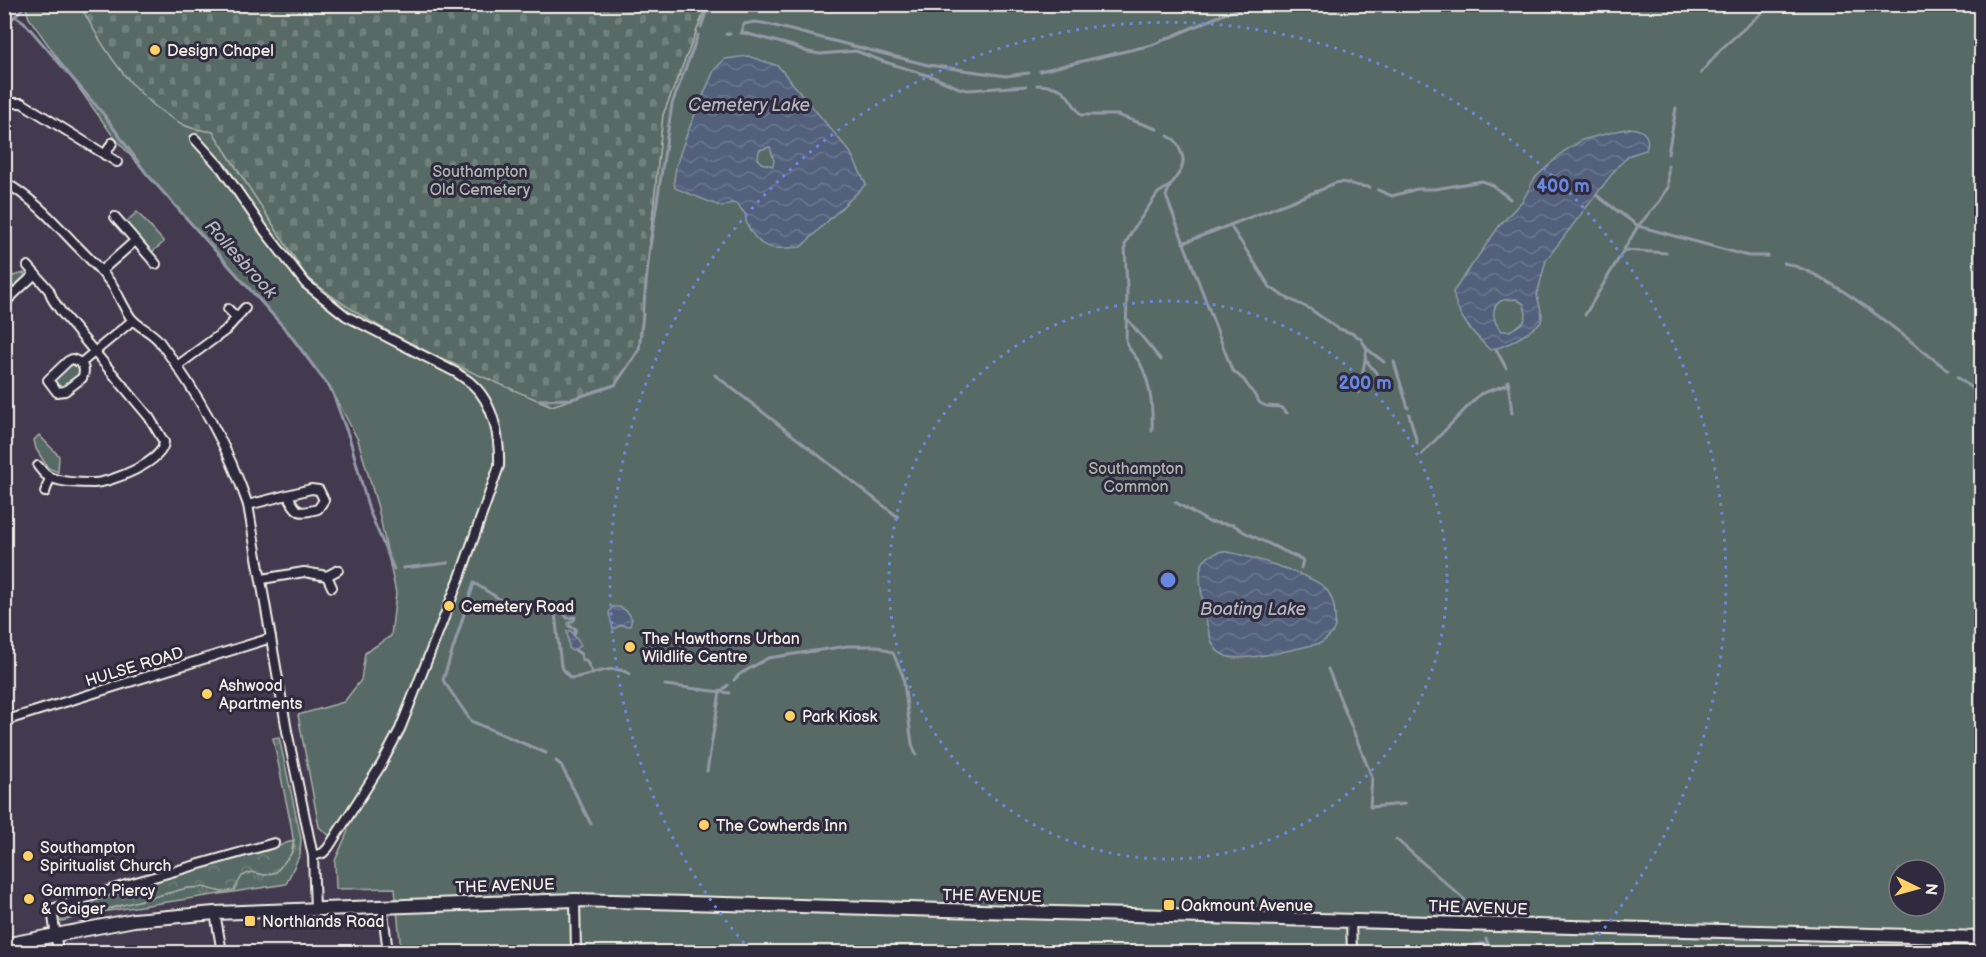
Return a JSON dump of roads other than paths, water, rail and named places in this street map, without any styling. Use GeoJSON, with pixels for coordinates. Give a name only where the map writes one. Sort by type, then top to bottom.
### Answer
{"type":"FeatureCollection","features":[{"type":"Feature","properties":{"kind":"main road","name":"THE AVENUE"},"geometry":{"type":"LineString","coordinates":[[4,945],[134,920],[214,913],[575,900],[1982,938]]}},
{"type":"Feature","properties":{"kind":"street"},"geometry":{"type":"LineString","coordinates":[[4,111],[10,103],[22,103],[117,162]]}},
{"type":"Feature","properties":{"kind":"street"},"geometry":{"type":"LineString","coordinates":[[195,139],[222,169],[264,230],[306,284],[346,316],[457,373],[473,384],[484,399],[493,418],[500,449],[499,466],[460,577],[400,729],[381,765],[328,848],[323,853],[313,856]]}},
{"type":"Feature","properties":{"kind":"street"},"geometry":{"type":"LineString","coordinates":[[105,155],[112,143]]}},
{"type":"Feature","properties":{"kind":"street"},"geometry":{"type":"LineString","coordinates":[[4,182],[21,192],[45,213],[101,272],[133,320],[151,332],[177,366],[218,434],[248,505],[287,731],[313,856],[315,909]]}},
{"type":"Feature","properties":{"kind":"street"},"geometry":{"type":"LineString","coordinates":[[115,218],[156,264]]}},
{"type":"Feature","properties":{"kind":"street"},"geometry":{"type":"LineString","coordinates":[[101,272],[135,241]]}},
{"type":"Feature","properties":{"kind":"street"},"geometry":{"type":"LineString","coordinates":[[28,266],[49,290],[52,300],[62,313],[149,417],[164,442],[156,458],[126,474],[96,483],[82,481],[76,483],[50,478],[38,466]]}},
{"type":"Feature","properties":{"kind":"street"},"geometry":{"type":"LineString","coordinates":[[4,303],[35,274]]}},
{"type":"Feature","properties":{"kind":"street"},"geometry":{"type":"LineString","coordinates":[[177,366],[226,330],[245,308]]}},
{"type":"Feature","properties":{"kind":"street"},"geometry":{"type":"LineString","coordinates":[[228,309],[237,318]]}},
{"type":"Feature","properties":{"kind":"street"},"geometry":{"type":"LineString","coordinates":[[81,363],[133,320]]}},
{"type":"Feature","properties":{"kind":"street"},"geometry":{"type":"LineString","coordinates":[[72,359],[81,363],[84,374],[82,378],[65,391],[57,392],[50,385],[48,380],[68,361],[72,359]]}},
{"type":"Feature","properties":{"kind":"street"},"geometry":{"type":"LineString","coordinates":[[45,492],[50,478]]}},
{"type":"Feature","properties":{"kind":"street"},"geometry":{"type":"LineString","coordinates":[[248,505],[315,489],[321,493],[324,500],[318,509],[300,513],[288,496]]}},
{"type":"Feature","properties":{"kind":"street"},"geometry":{"type":"LineString","coordinates":[[262,579],[304,572],[327,576],[338,570]]}},
{"type":"Feature","properties":{"kind":"street"},"geometry":{"type":"LineString","coordinates":[[327,576],[332,587]]}},
{"type":"Feature","properties":{"kind":"street","name":"HULSE ROAD"},"geometry":{"type":"LineString","coordinates":[[4,721],[271,638]]}},
{"type":"Feature","properties":{"kind":"street"},"geometry":{"type":"LineString","coordinates":[[58,952],[52,909],[129,884],[274,843]]}},
{"type":"Feature","properties":{"kind":"street"},"geometry":{"type":"LineString","coordinates":[[575,900],[576,952]]}},
{"type":"Feature","properties":{"kind":"street"},"geometry":{"type":"LineString","coordinates":[[382,906],[388,952]]}},
{"type":"Feature","properties":{"kind":"street"},"geometry":{"type":"LineString","coordinates":[[214,913],[222,952]]}},
{"type":"Feature","properties":{"kind":"street"},"geometry":{"type":"LineString","coordinates":[[1351,920],[1352,952]]}},
{"type":"Feature","properties":{"kind":"water","name":"Cemetery Lake"},"geometry":{"type":"Polygon","coordinates":[[[748,56],[778,66],[850,152],[866,184],[801,247],[773,248],[762,244],[752,233],[746,222],[746,215],[737,204],[731,203],[722,207],[675,188],[674,178],[677,164],[688,130],[714,70],[725,59],[748,56]],[[770,147],[759,150],[758,158],[761,163],[773,166],[774,160],[770,147]]]}},
{"type":"Feature","properties":{"kind":"water"},"geometry":{"type":"Polygon","coordinates":[[[1629,128],[1645,134],[1648,141],[1646,150],[1630,155],[1618,166],[1546,260],[1537,295],[1542,315],[1541,322],[1517,339],[1490,350],[1462,317],[1453,292],[1500,225],[1523,200],[1535,178],[1563,152],[1582,140],[1629,128]],[[1516,299],[1503,300],[1497,304],[1494,316],[1501,331],[1510,331],[1524,322],[1526,314],[1524,304],[1516,299]]]}},
{"type":"Feature","properties":{"kind":"water","name":"Boating Lake"},"geometry":{"type":"Polygon","coordinates":[[[1222,551],[1278,566],[1320,584],[1329,593],[1334,606],[1335,626],[1330,635],[1321,643],[1245,658],[1226,656],[1218,651],[1212,642],[1206,621],[1200,573],[1202,564],[1207,558],[1222,551]]]}},
{"type":"Feature","properties":{"kind":"water"},"geometry":{"type":"Polygon","coordinates":[[[612,607],[622,608],[629,613],[632,619],[630,626],[622,625],[613,629],[609,613],[612,607]]]}},
{"type":"Feature","properties":{"kind":"water"},"geometry":{"type":"Polygon","coordinates":[[[567,631],[571,631],[581,645],[572,651],[569,648],[567,631]]]}},
{"type":"Feature","properties":{"kind":"waterway","name":"Rollesbrook"},"geometry":{"type":"LineString","coordinates":[[4,27],[27,4]]}},
{"type":"Feature","properties":{"kind":"waterway"},"geometry":{"type":"LineString","coordinates":[[701,27],[709,4]]}},
{"type":"Feature","properties":{"kind":"waterway"},"geometry":{"type":"LineString","coordinates":[[1701,73],[1721,49],[1772,4]]}},
{"type":"Feature","properties":{"kind":"waterway"},"geometry":{"type":"LineString","coordinates":[[1040,71],[1152,45],[1224,14],[1250,6]]}},
{"type":"Feature","properties":{"kind":"waterway","name":"Rollesbrook"},"geometry":{"type":"LineString","coordinates":[[15,16],[24,22],[104,115],[146,173],[288,332],[332,391],[350,440],[369,510],[394,569]]}},
{"type":"Feature","properties":{"kind":"waterway"},"geometry":{"type":"LineString","coordinates":[[741,33],[743,33],[744,24],[763,23],[928,65],[1006,76],[1029,73]]}},
{"type":"Feature","properties":{"kind":"waterway"},"geometry":{"type":"LineString","coordinates":[[744,33],[820,54],[856,51],[968,90],[1026,86]]}},
{"type":"Feature","properties":{"kind":"waterway"},"geometry":{"type":"LineString","coordinates":[[644,304],[649,254],[672,104],[698,35]]}},
{"type":"Feature","properties":{"kind":"waterway"},"geometry":{"type":"LineString","coordinates":[[1037,85],[1055,87],[1065,92],[1081,115],[1117,115],[1157,129]]}},
{"type":"Feature","properties":{"kind":"waterway"},"geometry":{"type":"LineString","coordinates":[[1668,154],[1676,108]]}},
{"type":"Feature","properties":{"kind":"waterway"},"geometry":{"type":"LineString","coordinates":[[1152,431],[1152,405],[1147,381],[1141,365],[1128,347],[1126,340],[1125,245],[1158,193],[1171,185],[1181,170],[1183,158],[1179,147],[1175,140],[1168,136]]}},
{"type":"Feature","properties":{"kind":"waterway"},"geometry":{"type":"LineString","coordinates":[[1585,315],[1638,226],[1660,201],[1668,187],[1668,166]]}},
{"type":"Feature","properties":{"kind":"waterway"},"geometry":{"type":"LineString","coordinates":[[1378,190],[1392,196],[1417,189],[1435,189],[1482,181],[1492,185],[1510,199]]}},
{"type":"Feature","properties":{"kind":"waterway"},"geometry":{"type":"LineString","coordinates":[[1230,225],[1337,183],[1370,187]]}},
{"type":"Feature","properties":{"kind":"waterway"},"geometry":{"type":"LineString","coordinates":[[1170,186],[1166,196],[1232,370],[1244,380],[1260,403],[1280,407],[1287,413]]}},
{"type":"Feature","properties":{"kind":"waterway"},"geometry":{"type":"LineString","coordinates":[[1596,195],[1638,226],[1748,256],[1768,256]]}},
{"type":"Feature","properties":{"kind":"waterway"},"geometry":{"type":"LineString","coordinates":[[1183,243],[1230,225],[1270,287],[1310,309],[1337,328],[1361,339],[1367,349],[1359,393]]}},
{"type":"Feature","properties":{"kind":"waterway"},"geometry":{"type":"LineString","coordinates":[[1624,250],[1666,253]]}},
{"type":"Feature","properties":{"kind":"waterway"},"geometry":{"type":"LineString","coordinates":[[1784,263],[1803,269],[1846,293],[1948,370]]}},
{"type":"Feature","properties":{"kind":"waterway"},"geometry":{"type":"LineString","coordinates":[[538,400],[572,399],[615,385],[639,350],[643,314]]}},
{"type":"Feature","properties":{"kind":"waterway"},"geometry":{"type":"LineString","coordinates":[[1128,320],[1161,360]]}},
{"type":"Feature","properties":{"kind":"waterway"},"geometry":{"type":"LineString","coordinates":[[1367,349],[1384,362]]}},
{"type":"Feature","properties":{"kind":"waterway"},"geometry":{"type":"LineString","coordinates":[[1496,349],[1506,368]]}},
{"type":"Feature","properties":{"kind":"waterway"},"geometry":{"type":"LineString","coordinates":[[1365,359],[1377,374]]}},
{"type":"Feature","properties":{"kind":"waterway"},"geometry":{"type":"LineString","coordinates":[[1394,362],[1408,408]]}},
{"type":"Feature","properties":{"kind":"waterway"},"geometry":{"type":"LineString","coordinates":[[715,375],[898,517]]}},
{"type":"Feature","properties":{"kind":"waterway"},"geometry":{"type":"LineString","coordinates":[[1957,377],[1982,396]]}},
{"type":"Feature","properties":{"kind":"waterway"},"geometry":{"type":"LineString","coordinates":[[1508,381],[1512,413]]}},
{"type":"Feature","properties":{"kind":"waterway"},"geometry":{"type":"LineString","coordinates":[[1422,454],[1480,394],[1509,384]]}},
{"type":"Feature","properties":{"kind":"waterway"},"geometry":{"type":"LineString","coordinates":[[1409,414],[1417,443]]}},
{"type":"Feature","properties":{"kind":"waterway"},"geometry":{"type":"LineString","coordinates":[[1175,502],[1209,522],[1234,525],[1303,560],[1301,568]]}},
{"type":"Feature","properties":{"kind":"waterway"},"geometry":{"type":"LineString","coordinates":[[403,568],[448,563]]}},
{"type":"Feature","properties":{"kind":"waterway"},"geometry":{"type":"LineString","coordinates":[[517,610],[474,583],[443,680],[471,721],[546,753]]}},
{"type":"Feature","properties":{"kind":"waterway"},"geometry":{"type":"LineString","coordinates":[[554,604],[561,666],[570,678],[615,669],[630,674]]}},
{"type":"Feature","properties":{"kind":"waterway"},"geometry":{"type":"LineString","coordinates":[[555,611],[563,612],[567,618],[575,617],[569,623],[569,626],[576,629],[574,635]]}},
{"type":"Feature","properties":{"kind":"waterway"},"geometry":{"type":"LineString","coordinates":[[734,680],[768,658],[847,646],[877,646],[893,653],[903,676],[912,744],[916,755]]}},
{"type":"Feature","properties":{"kind":"waterway"},"geometry":{"type":"LineString","coordinates":[[575,650],[581,654],[582,660],[586,660],[593,674]]}},
{"type":"Feature","properties":{"kind":"waterway"},"geometry":{"type":"LineString","coordinates":[[1328,669],[1372,777],[1370,807],[1405,804]]}},
{"type":"Feature","properties":{"kind":"waterway"},"geometry":{"type":"LineString","coordinates":[[665,685],[729,693]]}},
{"type":"Feature","properties":{"kind":"waterway"},"geometry":{"type":"LineString","coordinates":[[707,771],[720,692],[728,685]]}},
{"type":"Feature","properties":{"kind":"waterway"},"geometry":{"type":"LineString","coordinates":[[556,761],[561,765],[591,824]]}},
{"type":"Feature","properties":{"kind":"waterway"},"geometry":{"type":"LineString","coordinates":[[1396,839],[1465,900]]}},
{"type":"Feature","properties":{"kind":"waterway"},"geometry":{"type":"LineString","coordinates":[[1470,952],[1473,945],[1488,943],[1486,939]]}},
{"type":"Feature","properties":{"kind":"place","name":"Design Chapel"},"geometry":{"type":"Point","coordinates":[155,50]}},
{"type":"Feature","properties":{"kind":"place","name":"Cemetery Road"},"geometry":{"type":"Point","coordinates":[449,606]}},
{"type":"Feature","properties":{"kind":"place","name":"The Hawthorns Urban Wildlife Centre"},"geometry":{"type":"Point","coordinates":[630,647]}},
{"type":"Feature","properties":{"kind":"place","name":"Ashwood Apartments"},"geometry":{"type":"Point","coordinates":[207,694]}},
{"type":"Feature","properties":{"kind":"place","name":"Park Kiosk"},"geometry":{"type":"Point","coordinates":[790,716]}},
{"type":"Feature","properties":{"kind":"place","name":"The Cowherds Inn"},"geometry":{"type":"Point","coordinates":[704,825]}},
{"type":"Feature","properties":{"kind":"place","name":"Southampton Spiritualist Church"},"geometry":{"type":"Point","coordinates":[28,856]}},
{"type":"Feature","properties":{"kind":"place","name":"Gammon Piercy & Gaiger"},"geometry":{"type":"Point","coordinates":[29,899]}},
{"type":"Feature","properties":{"kind":"place","name":"Oakmount Avenue"},"geometry":{"type":"Point","coordinates":[1169,905]}},
{"type":"Feature","properties":{"kind":"place","name":"Northlands Road"},"geometry":{"type":"Point","coordinates":[250,921]}},
{"type":"Feature","properties":{"kind":"park label","name":"Southampton Old Cemetery"},"geometry":{"type":"Point","coordinates":[480,180]}},
{"type":"Feature","properties":{"kind":"park label","name":"Southampton Common"},"geometry":{"type":"Point","coordinates":[1136,477]}}]}
